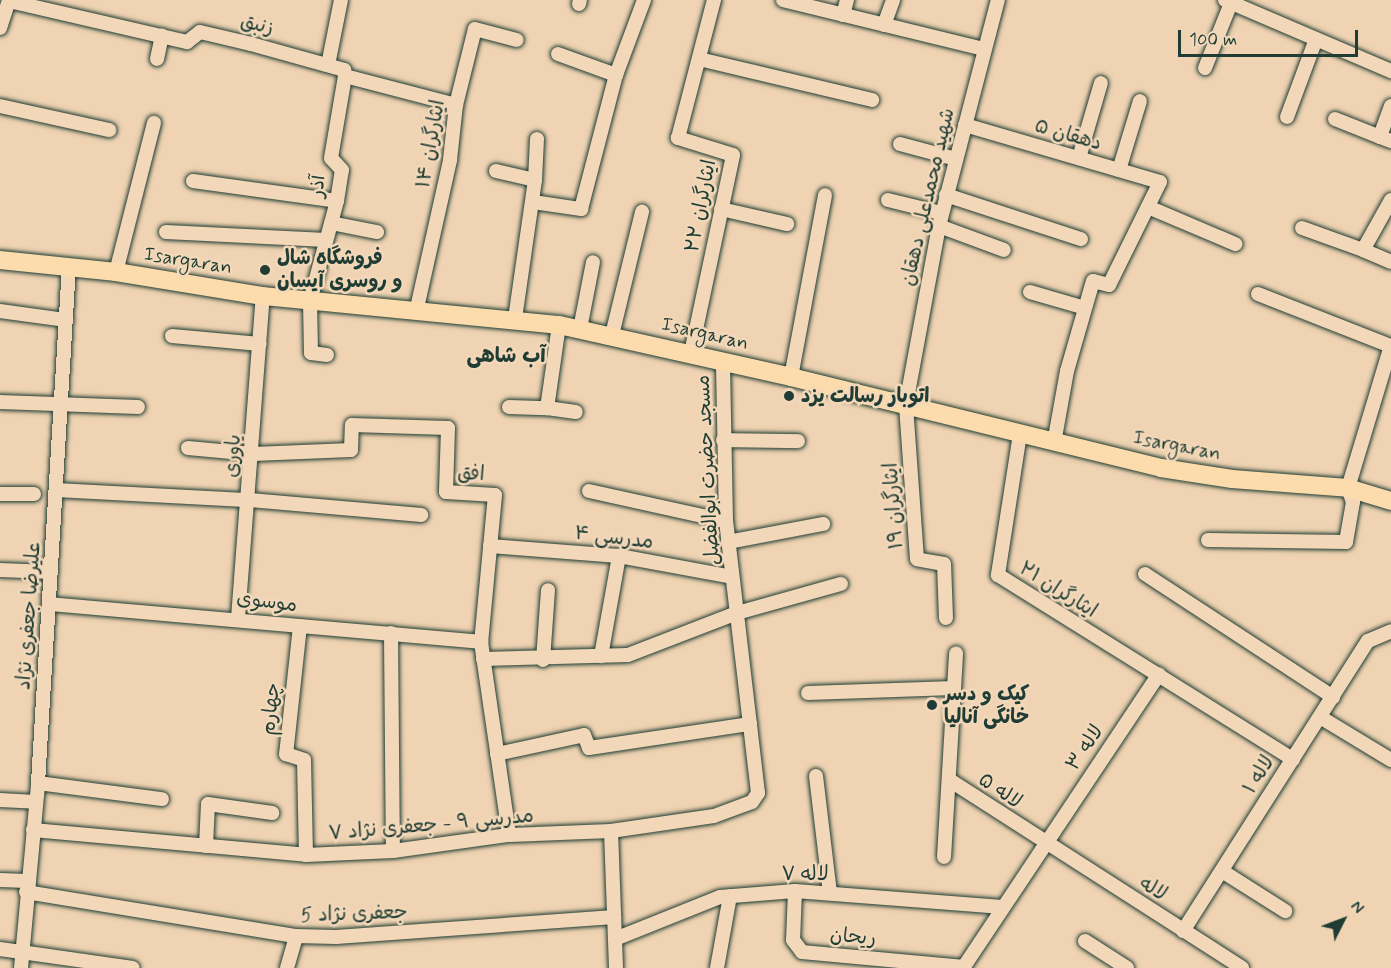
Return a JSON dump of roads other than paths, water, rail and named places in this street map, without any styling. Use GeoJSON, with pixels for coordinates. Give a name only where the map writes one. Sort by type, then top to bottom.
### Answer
{"type":"FeatureCollection","features":[{"type":"Feature","properties":{"kind":"main road","name":"Isargaran"},"geometry":{"type":"LineString","coordinates":[[0,260],[116,272],[263,296],[417,308],[559,325],[691,353],[906,404],[1054,443],[1197,474],[1348,488],[1391,501]]}},
{"type":"Feature","properties":{"kind":"street"},"geometry":{"type":"LineString","coordinates":[[328,65],[341,0]]}},
{"type":"Feature","properties":{"kind":"street"},"geometry":{"type":"LineString","coordinates":[[533,202],[581,209],[616,75],[644,0]]}},
{"type":"Feature","properties":{"kind":"street","name":"ایثارگران ۲۲"},"geometry":{"type":"LineString","coordinates":[[691,353],[733,155],[678,138],[714,0]]}},
{"type":"Feature","properties":{"kind":"street"},"geometry":{"type":"LineString","coordinates":[[783,0],[984,49]]}},
{"type":"Feature","properties":{"kind":"street"},"geometry":{"type":"LineString","coordinates":[[843,15],[847,0]]}},
{"type":"Feature","properties":{"kind":"street"},"geometry":{"type":"LineString","coordinates":[[884,25],[893,0]]}},
{"type":"Feature","properties":{"kind":"street","name":"شهید محمدعلی دهقان"},"geometry":{"type":"LineString","coordinates":[[906,404],[940,219],[998,0]]}},
{"type":"Feature","properties":{"kind":"street"},"geometry":{"type":"LineString","coordinates":[[1205,68],[1228,1],[1391,71]]}},
{"type":"Feature","properties":{"kind":"street"},"geometry":{"type":"LineString","coordinates":[[0,28],[6,5]]}},
{"type":"Feature","properties":{"kind":"street","name":"زنبق"},"geometry":{"type":"LineString","coordinates":[[6,5],[188,42],[200,32],[328,65],[344,70],[345,76],[456,105]]}},
{"type":"Feature","properties":{"kind":"street","name":"ایثارگران ۱۴"},"geometry":{"type":"LineString","coordinates":[[417,308],[450,160],[456,105],[476,29],[517,40]]}},
{"type":"Feature","properties":{"kind":"street"},"geometry":{"type":"LineString","coordinates":[[157,58],[162,36]]}},
{"type":"Feature","properties":{"kind":"street"},"geometry":{"type":"LineString","coordinates":[[1287,117],[1316,39]]}},
{"type":"Feature","properties":{"kind":"street"},"geometry":{"type":"LineString","coordinates":[[558,54],[616,75]]}},
{"type":"Feature","properties":{"kind":"street"},"geometry":{"type":"LineString","coordinates":[[699,59],[872,100]]}},
{"type":"Feature","properties":{"kind":"street","name":"آذر"},"geometry":{"type":"LineString","coordinates":[[327,355],[311,353],[310,301],[337,201],[342,170],[331,158],[345,76]]}},
{"type":"Feature","properties":{"kind":"street"},"geometry":{"type":"LineString","coordinates":[[1078,158],[1101,83]]}},
{"type":"Feature","properties":{"kind":"street"},"geometry":{"type":"LineString","coordinates":[[1119,170],[1140,101]]}},
{"type":"Feature","properties":{"kind":"street"},"geometry":{"type":"LineString","coordinates":[[0,106],[109,130]]}},
{"type":"Feature","properties":{"kind":"street"},"geometry":{"type":"LineString","coordinates":[[1335,119],[1386,139],[1391,106]]}},
{"type":"Feature","properties":{"kind":"street"},"geometry":{"type":"LineString","coordinates":[[116,272],[154,123]]}},
{"type":"Feature","properties":{"kind":"street","name":"دهقان ۵"},"geometry":{"type":"LineString","coordinates":[[965,125],[1160,182],[1148,207]]}},
{"type":"Feature","properties":{"kind":"street"},"geometry":{"type":"LineString","coordinates":[[515,318],[533,202],[537,139]]}},
{"type":"Feature","properties":{"kind":"street"},"geometry":{"type":"LineString","coordinates":[[900,144],[956,159]]}},
{"type":"Feature","properties":{"kind":"street"},"geometry":{"type":"LineString","coordinates":[[496,171],[535,180]]}},
{"type":"Feature","properties":{"kind":"street"},"geometry":{"type":"LineString","coordinates":[[193,181],[337,201]]}},
{"type":"Feature","properties":{"kind":"street"},"geometry":{"type":"LineString","coordinates":[[791,377],[825,195]]}},
{"type":"Feature","properties":{"kind":"street"},"geometry":{"type":"LineString","coordinates":[[946,195],[1081,239]]}},
{"type":"Feature","properties":{"kind":"street"},"geometry":{"type":"LineString","coordinates":[[888,200],[940,219],[1004,250]]}},
{"type":"Feature","properties":{"kind":"street"},"geometry":{"type":"LineString","coordinates":[[1363,250],[1391,200]]}},
{"type":"Feature","properties":{"kind":"street"},"geometry":{"type":"LineString","coordinates":[[1054,443],[1067,371],[1093,281],[1109,285],[1148,207],[1234,244]]}},
{"type":"Feature","properties":{"kind":"street"},"geometry":{"type":"LineString","coordinates":[[721,209],[787,224]]}},
{"type":"Feature","properties":{"kind":"street"},"geometry":{"type":"LineString","coordinates":[[612,335],[642,212]]}},
{"type":"Feature","properties":{"kind":"street"},"geometry":{"type":"LineString","coordinates":[[331,223],[377,232]]}},
{"type":"Feature","properties":{"kind":"street"},"geometry":{"type":"LineString","coordinates":[[1302,228],[1391,262]]}},
{"type":"Feature","properties":{"kind":"street"},"geometry":{"type":"LineString","coordinates":[[166,232],[326,240]]}},
{"type":"Feature","properties":{"kind":"street"},"geometry":{"type":"LineString","coordinates":[[580,329],[593,262]]}},
{"type":"Feature","properties":{"kind":"street","name":"علیرضا جعفری نژاد"},"geometry":{"type":"LineString","coordinates":[[21,968],[26,887],[38,783],[69,266]]}},
{"type":"Feature","properties":{"kind":"street"},"geometry":{"type":"LineString","coordinates":[[1030,292],[1085,308]]}},
{"type":"Feature","properties":{"kind":"street"},"geometry":{"type":"LineString","coordinates":[[1208,540],[1346,542],[1353,502],[1348,488],[1391,346],[1258,294]]}},
{"type":"Feature","properties":{"kind":"street","name":"یاوری"},"geometry":{"type":"LineString","coordinates":[[238,618],[250,500],[263,296]]}},
{"type":"Feature","properties":{"kind":"street"},"geometry":{"type":"LineString","coordinates":[[0,311],[66,320]]}},
{"type":"Feature","properties":{"kind":"street"},"geometry":{"type":"LineString","coordinates":[[547,408],[559,325]]}},
{"type":"Feature","properties":{"kind":"street"},"geometry":{"type":"LineString","coordinates":[[172,336],[260,344]]}},
{"type":"Feature","properties":{"kind":"street","name":"مسجد حضرت ابوالفضل"},"geometry":{"type":"LineString","coordinates":[[723,361],[726,521],[757,799]]}},
{"type":"Feature","properties":{"kind":"street"},"geometry":{"type":"LineString","coordinates":[[0,402],[138,407]]}},
{"type":"Feature","properties":{"kind":"street","name":"ایثارگران ۱‍۹"},"geometry":{"type":"LineString","coordinates":[[906,404],[917,559],[944,564],[946,618]]}},
{"type":"Feature","properties":{"kind":"street"},"geometry":{"type":"LineString","coordinates":[[509,407],[547,408],[576,412]]}},
{"type":"Feature","properties":{"kind":"street","name":"افق"},"geometry":{"type":"LineString","coordinates":[[253,454],[351,450],[352,425],[448,428],[446,492],[495,495],[481,642],[509,835]]}},
{"type":"Feature","properties":{"kind":"street","name":"ایثارگران ۲۱"},"geometry":{"type":"LineString","coordinates":[[1020,434],[998,575],[1159,674]]}},
{"type":"Feature","properties":{"kind":"street"},"geometry":{"type":"LineString","coordinates":[[723,440],[798,441]]}},
{"type":"Feature","properties":{"kind":"street"},"geometry":{"type":"LineString","coordinates":[[188,448],[253,454]]}},
{"type":"Feature","properties":{"kind":"street"},"geometry":{"type":"LineString","coordinates":[[56,490],[250,500],[421,515]]}},
{"type":"Feature","properties":{"kind":"street"},"geometry":{"type":"LineString","coordinates":[[589,491],[726,521]]}},
{"type":"Feature","properties":{"kind":"street"},"geometry":{"type":"LineString","coordinates":[[0,494],[34,494]]}},
{"type":"Feature","properties":{"kind":"street"},"geometry":{"type":"LineString","coordinates":[[728,542],[823,524]]}},
{"type":"Feature","properties":{"kind":"street","name":"مدرسی ۴"},"geometry":{"type":"LineString","coordinates":[[490,546],[618,556],[732,577]]}},
{"type":"Feature","properties":{"kind":"street"},"geometry":{"type":"LineString","coordinates":[[601,656],[618,556]]}},
{"type":"Feature","properties":{"kind":"street"},"geometry":{"type":"LineString","coordinates":[[0,570],[51,572]]}},
{"type":"Feature","properties":{"kind":"street"},"geometry":{"type":"LineString","coordinates":[[1145,574],[1333,697]]}},
{"type":"Feature","properties":{"kind":"street"},"geometry":{"type":"LineString","coordinates":[[483,659],[543,660],[628,655],[737,613],[841,584]]}},
{"type":"Feature","properties":{"kind":"street"},"geometry":{"type":"LineString","coordinates":[[543,660],[548,590]]}},
{"type":"Feature","properties":{"kind":"street","name":"موسوی"},"geometry":{"type":"LineString","coordinates":[[49,604],[238,618],[300,626],[481,642]]}},
{"type":"Feature","properties":{"kind":"street","name":"چهارم"},"geometry":{"type":"LineString","coordinates":[[300,626],[286,754],[304,760],[306,855]]}},
{"type":"Feature","properties":{"kind":"street","name":"لاله ۱"},"geometry":{"type":"LineString","coordinates":[[1183,931],[1368,641],[1391,631]]}},
{"type":"Feature","properties":{"kind":"street"},"geometry":{"type":"LineString","coordinates":[[391,633],[393,851]]}},
{"type":"Feature","properties":{"kind":"street","name":"لاله ۵"},"geometry":{"type":"LineString","coordinates":[[956,653],[951,781],[1044,844]]}},
{"type":"Feature","properties":{"kind":"street"},"geometry":{"type":"LineString","coordinates":[[1159,674],[1293,759]]}},
{"type":"Feature","properties":{"kind":"street","name":"لاله ۳"},"geometry":{"type":"LineString","coordinates":[[963,968],[1159,674]]}},
{"type":"Feature","properties":{"kind":"street"},"geometry":{"type":"LineString","coordinates":[[808,693],[954,688]]}},
{"type":"Feature","properties":{"kind":"street"},"geometry":{"type":"LineString","coordinates":[[1320,717],[1391,759]]}},
{"type":"Feature","properties":{"kind":"street"},"geometry":{"type":"LineString","coordinates":[[496,754],[584,735],[589,748],[750,724]]}},
{"type":"Feature","properties":{"kind":"street"},"geometry":{"type":"LineString","coordinates":[[816,776],[830,893]]}},
{"type":"Feature","properties":{"kind":"street"},"geometry":{"type":"LineString","coordinates":[[944,857],[951,781]]}},
{"type":"Feature","properties":{"kind":"street"},"geometry":{"type":"LineString","coordinates":[[38,783],[162,799]]}},
{"type":"Feature","properties":{"kind":"street","name":"مدرسی ۹ - جعفری نژاد ۷"},"geometry":{"type":"LineString","coordinates":[[33,830],[306,855],[393,851],[509,835],[611,831],[714,816],[757,799]]}},
{"type":"Feature","properties":{"kind":"street"},"geometry":{"type":"LineString","coordinates":[[0,800],[36,802]]}},
{"type":"Feature","properties":{"kind":"street"},"geometry":{"type":"LineString","coordinates":[[206,846],[208,804],[272,813]]}},
{"type":"Feature","properties":{"kind":"street"},"geometry":{"type":"LineString","coordinates":[[611,831],[616,968]]}},
{"type":"Feature","properties":{"kind":"street","name":"لاله"},"geometry":{"type":"LineString","coordinates":[[1044,844],[1242,968]]}},
{"type":"Feature","properties":{"kind":"street"},"geometry":{"type":"LineString","coordinates":[[1222,871],[1285,911]]}},
{"type":"Feature","properties":{"kind":"street","name":"جعفری نژاد 5"},"geometry":{"type":"LineString","coordinates":[[0,880],[26,887],[296,936],[336,937],[614,917]]}},
{"type":"Feature","properties":{"kind":"street","name":"لاله ۷"},"geometry":{"type":"LineString","coordinates":[[615,939],[730,896],[795,891],[1002,907]]}},
{"type":"Feature","properties":{"kind":"street","name":"ریحان"},"geometry":{"type":"LineString","coordinates":[[795,891],[793,940],[802,952],[963,968]]}},
{"type":"Feature","properties":{"kind":"street"},"geometry":{"type":"LineString","coordinates":[[717,968],[730,896]]}},
{"type":"Feature","properties":{"kind":"street"},"geometry":{"type":"LineString","coordinates":[[287,968],[296,936]]}},
{"type":"Feature","properties":{"kind":"street"},"geometry":{"type":"LineString","coordinates":[[1085,941],[1127,968]]}},
{"type":"Feature","properties":{"kind":"street"},"geometry":{"type":"LineString","coordinates":[[0,949],[22,949],[133,968]]}},
{"type":"Feature","properties":{"kind":"place","name":"فروشگاه شال و روسری آیسان"},"geometry":{"type":"Point","coordinates":[265,270]}},
{"type":"Feature","properties":{"kind":"place","name":"اتوبار رسالت یزد"},"geometry":{"type":"Point","coordinates":[789,396]}},
{"type":"Feature","properties":{"kind":"place","name":"کیک و دسر خانگی آنالیا"},"geometry":{"type":"Point","coordinates":[932,705]}},
{"type":"Feature","properties":{"kind":"district","name":"آب شاهی"},"geometry":{"type":"Point","coordinates":[506,356]}}]}
